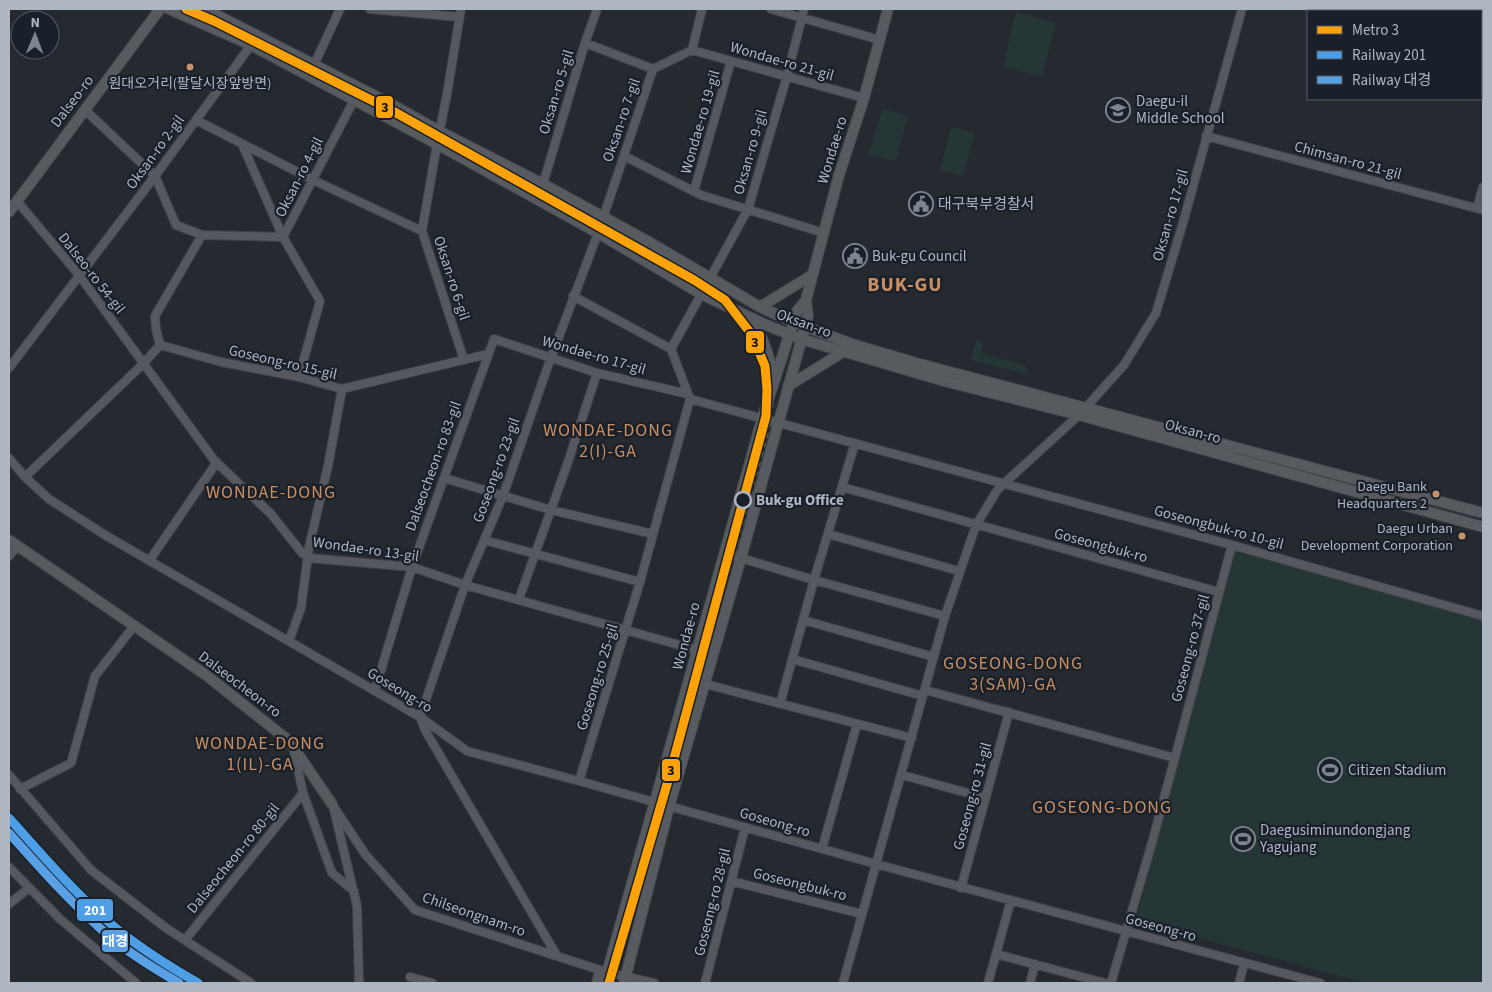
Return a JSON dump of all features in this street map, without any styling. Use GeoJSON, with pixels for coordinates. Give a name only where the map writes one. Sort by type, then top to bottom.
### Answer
{"type":"FeatureCollection","features":[{"type":"Feature","properties":{"kind":"main road","name":"Dalseo-ro"},"geometry":{"type":"LineString","coordinates":[[9,212],[160,9]]}},
{"type":"Feature","properties":{"kind":"main road","name":"Oksan-ro"},"geometry":{"type":"LineString","coordinates":[[169,9],[251,45],[437,144],[598,233],[701,294],[801,339],[944,381],[1082,412],[1483,513]]}},
{"type":"Feature","properties":{"kind":"main road","name":"Oksan-ro"},"geometry":{"type":"LineString","coordinates":[[205,9],[542,184],[649,242],[760,307],[805,327],[888,355],[1483,527]]}},
{"type":"Feature","properties":{"kind":"main road","name":"Wondae-ro"},"geometry":{"type":"LineString","coordinates":[[624,980],[669,807],[808,316],[806,300],[839,175],[864,98],[888,9]]}},
{"type":"Feature","properties":{"kind":"main road"},"geometry":{"type":"LineString","coordinates":[[760,307],[812,276]]}},
{"type":"Feature","properties":{"kind":"main road","name":"Wondae-ro"},"geometry":{"type":"LineString","coordinates":[[604,983],[602,971],[655,803],[762,419],[797,311],[806,300]]}},
{"type":"Feature","properties":{"kind":"main road"},"geometry":{"type":"LineString","coordinates":[[747,316],[754,324],[768,356],[773,384]]}},
{"type":"Feature","properties":{"kind":"main road"},"geometry":{"type":"LineString","coordinates":[[788,386],[843,352]]}},
{"type":"Feature","properties":{"kind":"main road","name":"Dalseocheon-ro"},"geometry":{"type":"LineString","coordinates":[[13,543],[206,675],[289,741],[332,804]]}},
{"type":"Feature","properties":{"kind":"street"},"geometry":{"type":"LineString","coordinates":[[314,65],[340,9]]}},
{"type":"Feature","properties":{"kind":"street"},"geometry":{"type":"LineString","coordinates":[[370,9],[460,13]]}},
{"type":"Feature","properties":{"kind":"street","name":"Oksan-ro 5-gil"},"geometry":{"type":"LineString","coordinates":[[542,184],[597,9]]}},
{"type":"Feature","properties":{"kind":"street"},"geometry":{"type":"LineString","coordinates":[[692,50],[702,9]]}},
{"type":"Feature","properties":{"kind":"street"},"geometry":{"type":"LineString","coordinates":[[771,9],[880,40]]}},
{"type":"Feature","properties":{"kind":"street","name":"Oksan-ro 9-gil"},"geometry":{"type":"LineString","coordinates":[[701,294],[748,209],[787,76],[804,9]]}},
{"type":"Feature","properties":{"kind":"street","name":"Oksan-ro 17-gil"},"geometry":{"type":"LineString","coordinates":[[1082,412],[1124,365],[1156,313],[1242,9]]}},
{"type":"Feature","properties":{"kind":"street","name":"Oksan-ro 6-gil"},"geometry":{"type":"LineString","coordinates":[[460,13],[448,94],[439,131],[422,231],[464,360]]}},
{"type":"Feature","properties":{"kind":"street"},"geometry":{"type":"LineString","coordinates":[[585,43],[653,69]]}},
{"type":"Feature","properties":{"kind":"street","name":"Oksan-ro 2-gil"},"geometry":{"type":"LineString","coordinates":[[9,368],[155,176],[251,45]]}},
{"type":"Feature","properties":{"kind":"street","name":"Wondae-ro 21-gil"},"geometry":{"type":"LineString","coordinates":[[692,50],[864,98]]}},
{"type":"Feature","properties":{"kind":"street","name":"Oksan-ro 7-gil"},"geometry":{"type":"LineString","coordinates":[[598,233],[653,69],[692,50]]}},
{"type":"Feature","properties":{"kind":"street","name":"Wondae-ro 19-gil"},"geometry":{"type":"LineString","coordinates":[[694,191],[731,61]]}},
{"type":"Feature","properties":{"kind":"street","name":"Oksan-ro 4-gil"},"geometry":{"type":"LineString","coordinates":[[299,377],[320,301],[284,237],[354,100]]}},
{"type":"Feature","properties":{"kind":"street"},"geometry":{"type":"LineString","coordinates":[[85,110],[155,176],[176,225],[202,235],[284,237],[242,144]]}},
{"type":"Feature","properties":{"kind":"street"},"geometry":{"type":"LineString","coordinates":[[196,120],[313,180],[422,231]]}},
{"type":"Feature","properties":{"kind":"street","name":"Chimsan-ro 21-gil"},"geometry":{"type":"LineString","coordinates":[[1206,136],[1480,209]]}},
{"type":"Feature","properties":{"kind":"street","name":"Wondae-ro 19-gil"},"geometry":{"type":"LineString","coordinates":[[624,156],[694,191],[824,232]]}},
{"type":"Feature","properties":{"kind":"street"},"geometry":{"type":"LineString","coordinates":[[1480,209],[1483,187]]}},
{"type":"Feature","properties":{"kind":"street","name":"Dalseo-ro 54-gil"},"geometry":{"type":"LineString","coordinates":[[17,201],[80,275],[143,364]]}},
{"type":"Feature","properties":{"kind":"street","name":"Goseong-ro 23-gil"},"geometry":{"type":"LineString","coordinates":[[420,717],[464,585],[503,496],[573,296],[598,233]]}},
{"type":"Feature","properties":{"kind":"street"},"geometry":{"type":"LineString","coordinates":[[25,478],[143,364],[160,345],[155,316],[202,235]]}},
{"type":"Feature","properties":{"kind":"street"},"geometry":{"type":"LineString","coordinates":[[671,349],[701,294]]}},
{"type":"Feature","properties":{"kind":"street"},"geometry":{"type":"LineString","coordinates":[[573,296],[671,349],[689,396],[762,419],[1004,483]]}},
{"type":"Feature","properties":{"kind":"street","name":"Wondae-ro 17-gil"},"geometry":{"type":"LineString","coordinates":[[494,339],[597,373],[689,396]]}},
{"type":"Feature","properties":{"kind":"street","name":"Dalseocheon-ro 83-gil"},"geometry":{"type":"LineString","coordinates":[[375,690],[412,568],[494,339]]}},
{"type":"Feature","properties":{"kind":"street","name":"Goseong-ro 15-gil"},"geometry":{"type":"LineString","coordinates":[[160,345],[221,362],[299,377],[342,389],[488,354]]}},
{"type":"Feature","properties":{"kind":"street","name":"Wondae-ro 13-gil"},"geometry":{"type":"LineString","coordinates":[[143,364],[217,462],[271,514],[309,558],[412,568],[464,585],[697,650]]}},
{"type":"Feature","properties":{"kind":"street"},"geometry":{"type":"LineString","coordinates":[[519,599],[597,373]]}},
{"type":"Feature","properties":{"kind":"street"},"geometry":{"type":"LineString","coordinates":[[290,642],[301,608],[309,547],[328,466],[342,389]]}},
{"type":"Feature","properties":{"kind":"street","name":"Goseong-ro 25-gil"},"geometry":{"type":"LineString","coordinates":[[579,781],[640,582],[689,396]]}},
{"type":"Feature","properties":{"kind":"street","name":"Goseongbuk-ro"},"geometry":{"type":"LineString","coordinates":[[843,983],[945,616],[976,525],[990,501],[1004,483],[1082,412]]}},
{"type":"Feature","properties":{"kind":"street"},"geometry":{"type":"LineString","coordinates":[[780,704],[814,580],[855,443]]}},
{"type":"Feature","properties":{"kind":"street","name":"Goseong-ro"},"geometry":{"type":"LineString","coordinates":[[9,458],[25,478],[49,499],[105,535],[375,690],[420,717],[467,751],[1127,933],[1320,983]]}},
{"type":"Feature","properties":{"kind":"street"},"geometry":{"type":"LineString","coordinates":[[149,561],[217,462]]}},
{"type":"Feature","properties":{"kind":"street"},"geometry":{"type":"LineString","coordinates":[[444,478],[551,510],[653,534]]}},
{"type":"Feature","properties":{"kind":"street","name":"Goseongbuk-ro 10-gil"},"geometry":{"type":"LineString","coordinates":[[1004,483],[1232,544],[1483,616]]}},
{"type":"Feature","properties":{"kind":"street","name":"Goseongbuk-ro"},"geometry":{"type":"LineString","coordinates":[[842,487],[1219,592]]}},
{"type":"Feature","properties":{"kind":"street"},"geometry":{"type":"LineString","coordinates":[[828,534],[959,571]]}},
{"type":"Feature","properties":{"kind":"street"},"geometry":{"type":"LineString","coordinates":[[484,540],[640,582]]}},
{"type":"Feature","properties":{"kind":"street"},"geometry":{"type":"LineString","coordinates":[[9,556],[13,543]]}},
{"type":"Feature","properties":{"kind":"street","name":"Goseong-ro 37-gil"},"geometry":{"type":"LineString","coordinates":[[1112,983],[1232,544]]}},
{"type":"Feature","properties":{"kind":"street"},"geometry":{"type":"LineString","coordinates":[[724,553],[945,616]]}},
{"type":"Feature","properties":{"kind":"street"},"geometry":{"type":"LineString","coordinates":[[803,620],[934,657]]}},
{"type":"Feature","properties":{"kind":"street"},"geometry":{"type":"LineString","coordinates":[[20,789],[72,763],[96,676],[134,626]]}},
{"type":"Feature","properties":{"kind":"street"},"geometry":{"type":"LineString","coordinates":[[792,659],[924,693],[1009,712],[1174,758]]}},
{"type":"Feature","properties":{"kind":"street"},"geometry":{"type":"LineString","coordinates":[[690,680],[912,738]]}},
{"type":"Feature","properties":{"kind":"street","name":"Goseong-ro 31-gil"},"geometry":{"type":"LineString","coordinates":[[962,888],[1009,712]]}},
{"type":"Feature","properties":{"kind":"street"},"geometry":{"type":"LineString","coordinates":[[420,717],[425,730],[557,956]]}},
{"type":"Feature","properties":{"kind":"street","name":"Goseong-ro"},"geometry":{"type":"LineString","coordinates":[[822,849],[858,724]]}},
{"type":"Feature","properties":{"kind":"street"},"geometry":{"type":"LineString","coordinates":[[293,747],[303,794],[332,874],[354,891]]}},
{"type":"Feature","properties":{"kind":"street"},"geometry":{"type":"LineString","coordinates":[[9,775],[91,870],[185,940],[251,983]]}},
{"type":"Feature","properties":{"kind":"street"},"geometry":{"type":"LineString","coordinates":[[902,775],[986,798]]}},
{"type":"Feature","properties":{"kind":"street","name":"Dalseocheon-ro 80-gil"},"geometry":{"type":"LineString","coordinates":[[185,940],[303,794]]}},
{"type":"Feature","properties":{"kind":"street","name":"Chilseongnam-ro"},"geometry":{"type":"LineString","coordinates":[[332,804],[365,854],[415,910],[602,971],[624,980],[654,983]]}},
{"type":"Feature","properties":{"kind":"street","name":"Dalseocheon-ro"},"geometry":{"type":"LineString","coordinates":[[332,804],[357,906],[359,983]]}},
{"type":"Feature","properties":{"kind":"street","name":"Goseong-ro 28-gil"},"geometry":{"type":"LineString","coordinates":[[705,983],[745,828]]}},
{"type":"Feature","properties":{"kind":"street"},"geometry":{"type":"LineString","coordinates":[[9,867],[70,928],[136,983]]}},
{"type":"Feature","properties":{"kind":"street","name":"Goseongbuk-ro"},"geometry":{"type":"LineString","coordinates":[[731,881],[862,914]]}},
{"type":"Feature","properties":{"kind":"street"},"geometry":{"type":"LineString","coordinates":[[9,904],[28,888]]}},
{"type":"Feature","properties":{"kind":"street"},"geometry":{"type":"LineString","coordinates":[[988,983],[1011,900]]}},
{"type":"Feature","properties":{"kind":"street"},"geometry":{"type":"LineString","coordinates":[[996,954],[1104,983]]}},
{"type":"Feature","properties":{"kind":"street"},"geometry":{"type":"LineString","coordinates":[[1030,983],[1035,964]]}},
{"type":"Feature","properties":{"kind":"street"},"geometry":{"type":"LineString","coordinates":[[1239,983],[1244,964]]}},
{"type":"Feature","properties":{"kind":"street","name":"Wondae-ro"},"geometry":{"type":"LineString","coordinates":[[596,983],[602,971]]}},
{"type":"Feature","properties":{"kind":"street"},"geometry":{"type":"LineString","coordinates":[[1071,983],[1074,975]]}},
{"type":"Feature","properties":{"kind":"street"},"geometry":{"type":"LineString","coordinates":[[410,976],[432,983]]}},
{"type":"Feature","properties":{"kind":"shaded area"},"geometry":{"type":"Polygon","coordinates":[[[1016,12],[1056,23],[1042,77],[1003,66],[1016,12]]]}},
{"type":"Feature","properties":{"kind":"shaded area"},"geometry":{"type":"Polygon","coordinates":[[[882,109],[908,116],[896,161],[869,155],[882,109]]]}},
{"type":"Feature","properties":{"kind":"shaded area"},"geometry":{"type":"Polygon","coordinates":[[[951,127],[975,133],[963,176],[940,170],[951,127]]]}},
{"type":"Feature","properties":{"kind":"shaded area"},"geometry":{"type":"Polygon","coordinates":[[[976,340],[983,342],[981,353],[1025,365],[1028,375],[971,360],[976,340]]]}},
{"type":"Feature","properties":{"kind":"shaded area","name":"Citizen Stadium"},"geometry":{"type":"Polygon","coordinates":[[[1235,552],[1305,568],[1483,618],[1483,983],[1365,983],[1136,921],[1235,552]]]}},
{"type":"Feature","properties":{"kind":"railway"},"geometry":{"type":"LineString","coordinates":[[200,9],[590,216],[694,275],[726,297],[756,332],[764,348],[770,372],[773,400],[768,432],[614,983]]}},
{"type":"Feature","properties":{"kind":"railway"},"geometry":{"type":"LineString","coordinates":[[9,831],[88,914],[132,951],[180,983]]}},
{"type":"Feature","properties":{"kind":"metro line","name":"3"},"geometry":{"type":"LineString","coordinates":[[186,9],[214,21],[391,110],[694,280],[725,300],[752,335],[765,366],[767,389],[766,416],[668,781],[609,983]]}},
{"type":"Feature","properties":{"kind":"rail line","name":"201"},"geometry":{"type":"LineString","coordinates":[[9,818],[62,876],[103,917],[147,951],[198,983]]}},
{"type":"Feature","properties":{"kind":"rail line","name":"대경"},"geometry":{"type":"LineString","coordinates":[[9,833],[97,926],[144,962],[179,983]]}},
{"type":"Feature","properties":{"kind":"place","name":"원대오거리(팔달시장앞방면)"},"geometry":{"type":"Point","coordinates":[190,67]}},
{"type":"Feature","properties":{"kind":"place","name":"Daegu-il Middle School"},"geometry":{"type":"Point","coordinates":[1118,110]}},
{"type":"Feature","properties":{"kind":"place","name":"대구북부경찰서"},"geometry":{"type":"Point","coordinates":[921,204]}},
{"type":"Feature","properties":{"kind":"place","name":"Buk-gu Council"},"geometry":{"type":"Point","coordinates":[855,256]}},
{"type":"Feature","properties":{"kind":"place","name":"Daegu Bank Headquarters 2"},"geometry":{"type":"Point","coordinates":[1436,494]}},
{"type":"Feature","properties":{"kind":"place","name":"Buk-gu Office"},"geometry":{"type":"Point","coordinates":[743,500]}},
{"type":"Feature","properties":{"kind":"place","name":"Daegu Urban Development Corporation"},"geometry":{"type":"Point","coordinates":[1462,536]}},
{"type":"Feature","properties":{"kind":"place","name":"Citizen Stadium"},"geometry":{"type":"Point","coordinates":[1330,770]}},
{"type":"Feature","properties":{"kind":"place","name":"Daegusiminundongjang Yagujang"},"geometry":{"type":"Point","coordinates":[1243,839]}},
{"type":"Feature","properties":{"kind":"district","name":"BUK-GU"},"geometry":{"type":"Point","coordinates":[905,284]}},
{"type":"Feature","properties":{"kind":"district","name":"WONDAE-DONG 2(I)-GA"},"geometry":{"type":"Point","coordinates":[608,440]}},
{"type":"Feature","properties":{"kind":"district","name":"WONDAE-DONG"},"geometry":{"type":"Point","coordinates":[271,492]}},
{"type":"Feature","properties":{"kind":"district","name":"GOSEONG-DONG 3(SAM)-GA"},"geometry":{"type":"Point","coordinates":[1013,673]}},
{"type":"Feature","properties":{"kind":"district","name":"WONDAE-DONG 1(IL)-GA"},"geometry":{"type":"Point","coordinates":[260,753]}},
{"type":"Feature","properties":{"kind":"district","name":"GOSEONG-DONG"},"geometry":{"type":"Point","coordinates":[1102,807]}}]}
